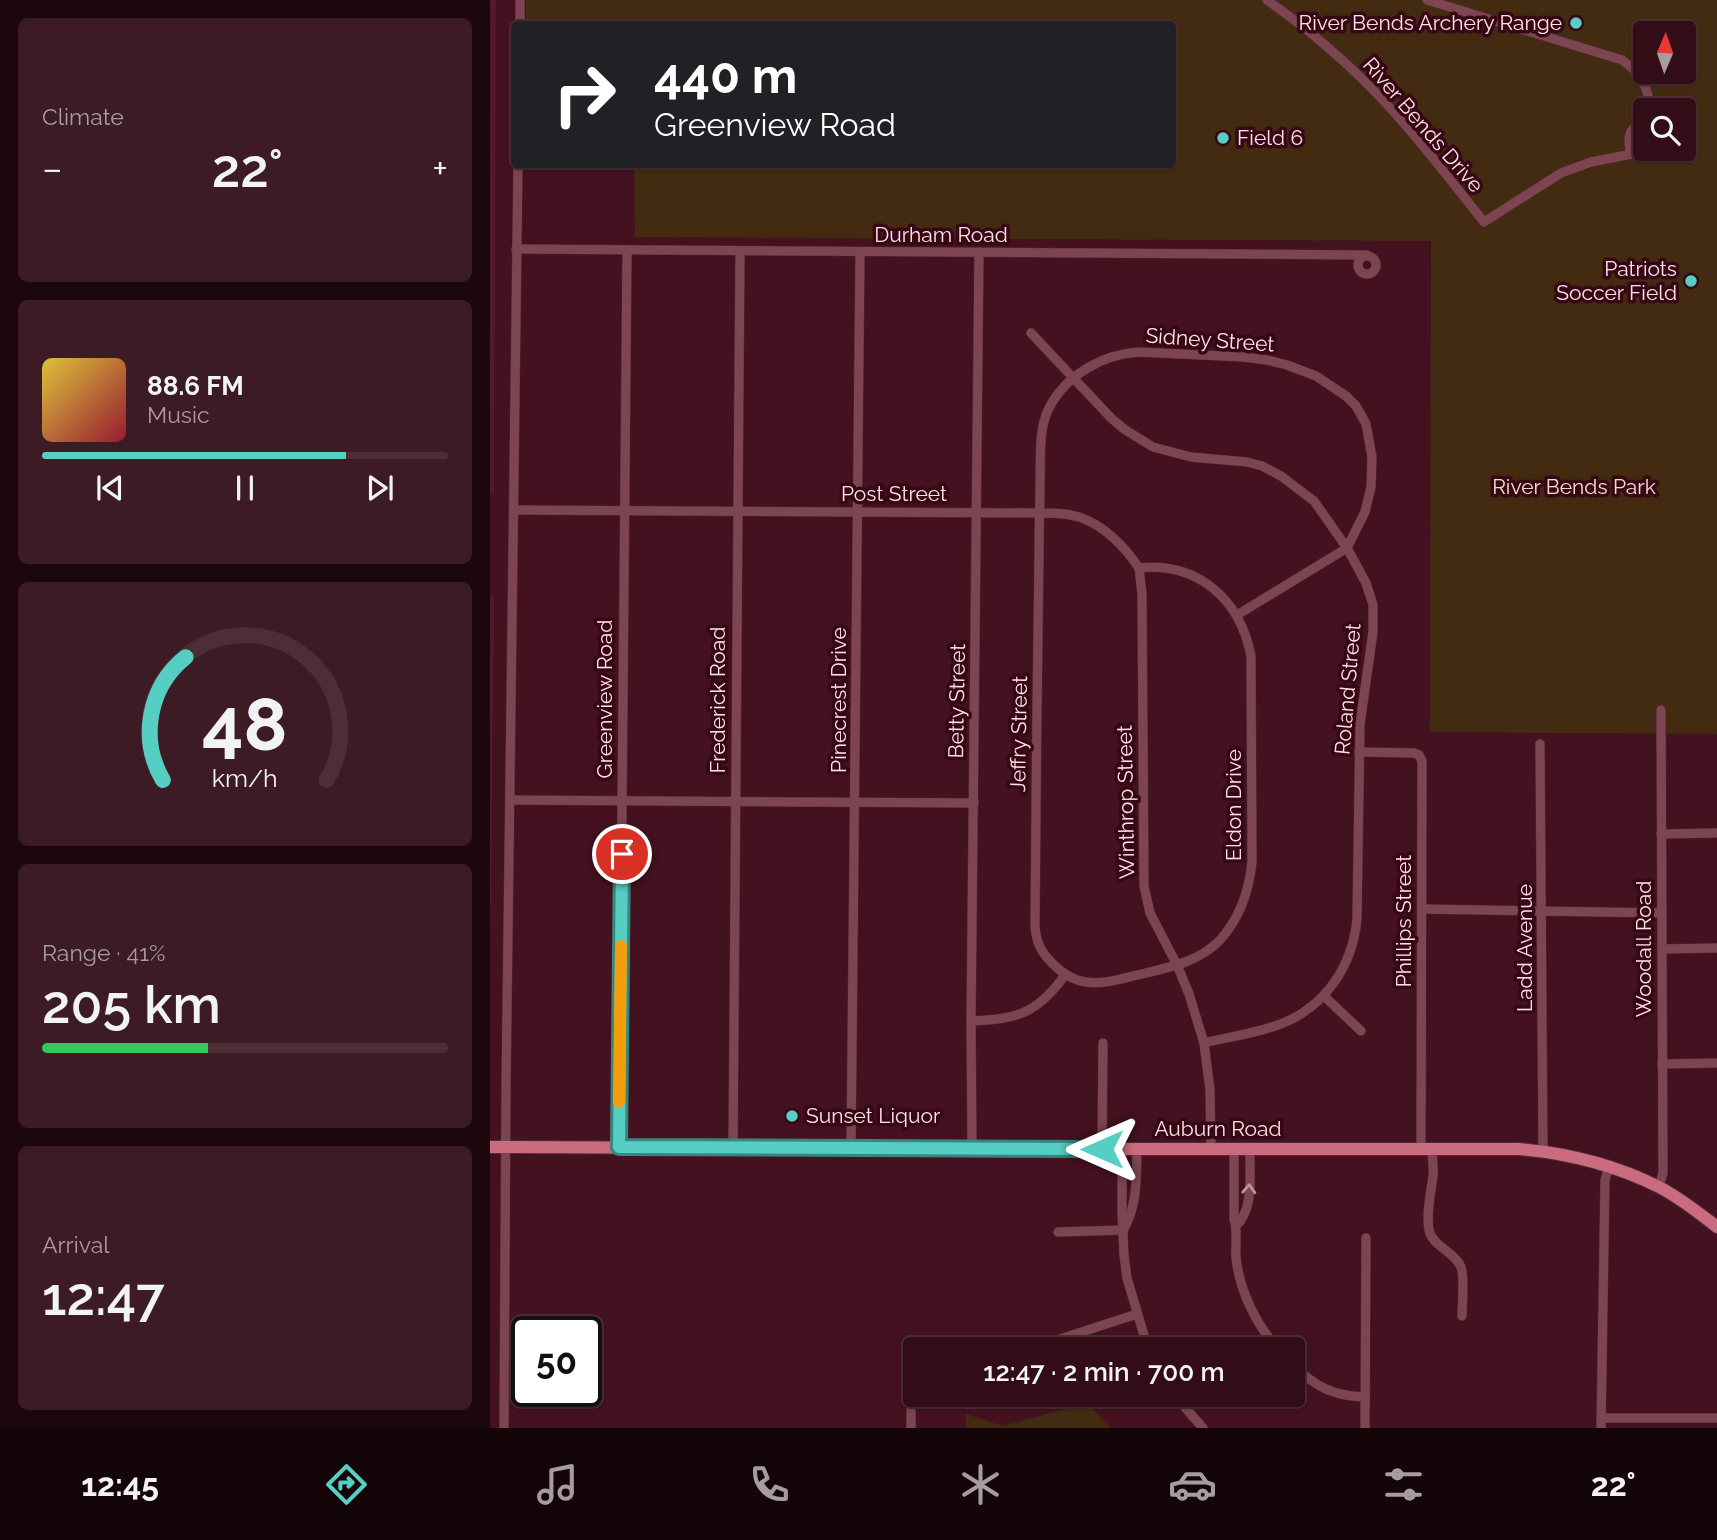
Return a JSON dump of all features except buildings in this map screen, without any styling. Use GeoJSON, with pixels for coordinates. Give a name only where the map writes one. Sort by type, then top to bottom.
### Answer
{"type":"FeatureCollection","features":[{"type":"Feature","properties":{"kind":"main road","name":"Auburn Road"},"geometry":{"type":"LineString","coordinates":[[490,1147],[1518,1149],[1543,1151],[1609,1167],[1659,1187],[1717,1227]]}},
{"type":"Feature","properties":{"kind":"street"},"geometry":{"type":"LineString","coordinates":[[520,0],[520,21]]}},
{"type":"Feature","properties":{"kind":"street","name":"River Bends Drive"},"geometry":{"type":"LineString","coordinates":[[1267,0],[1337,55],[1380,98],[1484,222],[1561,173],[1631,152]]}},
{"type":"Feature","properties":{"kind":"street"},"geometry":{"type":"LineString","coordinates":[[1427,0],[1622,60],[1643,80],[1649,98]]}},
{"type":"Feature","properties":{"kind":"street"},"geometry":{"type":"LineString","coordinates":[[1631,152],[1628,140],[1629,132],[1633,128]]}},
{"type":"Feature","properties":{"kind":"street"},"geometry":{"type":"LineString","coordinates":[[504,1428],[505,1147],[518,168]]}},
{"type":"Feature","properties":{"kind":"street","name":"Durham Road"},"geometry":{"type":"LineString","coordinates":[[516,250],[1367,255]]}},
{"type":"Feature","properties":{"kind":"street","name":"Greenview Road"},"geometry":{"type":"LineString","coordinates":[[619,1147],[627,251]]}},
{"type":"Feature","properties":{"kind":"street","name":"Frederick Road"},"geometry":{"type":"LineString","coordinates":[[733,1148],[740,252]]}},
{"type":"Feature","properties":{"kind":"street","name":"Pinecrest Drive"},"geometry":{"type":"LineString","coordinates":[[851,1149],[860,252]]}},
{"type":"Feature","properties":{"kind":"street","name":"Betty Street"},"geometry":{"type":"LineString","coordinates":[[972,1149],[979,252]]}},
{"type":"Feature","properties":{"kind":"street"},"geometry":{"type":"LineString","coordinates":[[1351,256],[1359,268],[1366,274],[1372,273],[1376,268],[1375,259],[1367,255],[1359,260],[1359,268]]}},
{"type":"Feature","properties":{"kind":"street","name":"Roland Street"},"geometry":{"type":"LineString","coordinates":[[1031,333],[1111,418],[1153,447],[1191,457],[1247,462],[1262,467],[1281,476],[1314,501],[1347,548],[1366,583],[1373,605],[1373,632],[1360,724],[1356,932],[1346,964],[1324,996],[1303,1013],[1276,1026],[1204,1043]]}},
{"type":"Feature","properties":{"kind":"street","name":"Sidney Street"},"geometry":{"type":"LineString","coordinates":[[1073,378],[1110,356],[1139,352],[1267,360],[1302,370],[1324,381],[1356,406],[1366,424],[1370,443],[1368,501],[1361,522],[1347,548]]}},
{"type":"Feature","properties":{"kind":"street","name":"Jeffry Street"},"geometry":{"type":"LineString","coordinates":[[1065,975],[1041,950],[1036,939],[1035,926],[1040,513],[1041,442],[1044,422],[1057,394],[1073,378]]}},
{"type":"Feature","properties":{"kind":"street","name":"Post Street"},"geometry":{"type":"LineString","coordinates":[[514,510],[1063,514],[1089,521],[1103,530],[1131,556],[1139,568]]}},
{"type":"Feature","properties":{"kind":"street"},"geometry":{"type":"LineString","coordinates":[[1139,568],[1153,566],[1192,575],[1215,590],[1237,615],[1347,548]]}},
{"type":"Feature","properties":{"kind":"street","name":"Winthrop Street"},"geometry":{"type":"LineString","coordinates":[[1139,568],[1142,594],[1144,886],[1146,902],[1154,923],[1177,965],[1204,1043],[1210,1090],[1211,1149]]}},
{"type":"Feature","properties":{"kind":"street","name":"Eldon Drive"},"geometry":{"type":"LineString","coordinates":[[1177,965],[1198,956],[1221,938],[1244,903],[1250,878],[1252,671],[1249,645],[1237,615]]}},
{"type":"Feature","properties":{"kind":"street","name":"Woodall Road"},"geometry":{"type":"LineString","coordinates":[[1659,1187],[1663,1173],[1661,710]]}},
{"type":"Feature","properties":{"kind":"street","name":"Ladd Avenue"},"geometry":{"type":"LineString","coordinates":[[1540,744],[1543,1151]]}},
{"type":"Feature","properties":{"kind":"street","name":"Phillips Street"},"geometry":{"type":"LineString","coordinates":[[1359,752],[1415,752],[1422,761],[1427,1148],[1433,1175],[1429,1228],[1434,1240],[1461,1266],[1462,1316]]}},
{"type":"Feature","properties":{"kind":"street"},"geometry":{"type":"LineString","coordinates":[[510,800],[974,803]]}},
{"type":"Feature","properties":{"kind":"street"},"geometry":{"type":"LineString","coordinates":[[1661,834],[1717,833]]}},
{"type":"Feature","properties":{"kind":"street"},"geometry":{"type":"LineString","coordinates":[[1422,909],[1661,912]]}},
{"type":"Feature","properties":{"kind":"street"},"geometry":{"type":"LineString","coordinates":[[1662,949],[1717,948]]}},
{"type":"Feature","properties":{"kind":"street"},"geometry":{"type":"LineString","coordinates":[[971,1021],[1018,1016],[1045,998],[1065,975],[1076,981],[1101,982],[1177,965]]}},
{"type":"Feature","properties":{"kind":"street"},"geometry":{"type":"LineString","coordinates":[[1324,996],[1361,1031]]}},
{"type":"Feature","properties":{"kind":"street"},"geometry":{"type":"LineString","coordinates":[[1102,1149],[1103,1043]]}},
{"type":"Feature","properties":{"kind":"street"},"geometry":{"type":"LineString","coordinates":[[1662,1064],[1717,1063]]}},
{"type":"Feature","properties":{"kind":"street"},"geometry":{"type":"LineString","coordinates":[[1122,1149],[1124,1255],[1127,1278],[1144,1337]]}},
{"type":"Feature","properties":{"kind":"street"},"geometry":{"type":"LineString","coordinates":[[1123,1230],[1136,1199],[1137,1149]]}},
{"type":"Feature","properties":{"kind":"street"},"geometry":{"type":"LineString","coordinates":[[1234,1149],[1237,1264],[1242,1288],[1261,1328],[1268,1337]]}},
{"type":"Feature","properties":{"kind":"street"},"geometry":{"type":"LineString","coordinates":[[1236,1226],[1242,1220],[1247,1207],[1250,1149]]}},
{"type":"Feature","properties":{"kind":"street"},"geometry":{"type":"LineString","coordinates":[[1609,1167],[1605,1180],[1601,1423],[1717,1418]]}},
{"type":"Feature","properties":{"kind":"street"},"geometry":{"type":"LineString","coordinates":[[1058,1232],[1123,1230]]}},
{"type":"Feature","properties":{"kind":"street"},"geometry":{"type":"LineString","coordinates":[[1365,1428],[1366,1238]]}},
{"type":"Feature","properties":{"kind":"street"},"geometry":{"type":"LineString","coordinates":[[1066,1337],[1137,1314]]}},
{"type":"Feature","properties":{"kind":"street"},"geometry":{"type":"LineString","coordinates":[[1305,1376],[1324,1389],[1350,1397],[1365,1397]]}},
{"type":"Feature","properties":{"kind":"street"},"geometry":{"type":"LineString","coordinates":[[911,1407],[912,1428]]}},
{"type":"Feature","properties":{"kind":"street"},"geometry":{"type":"LineString","coordinates":[[1185,1407],[1203,1428]]}},
{"type":"Feature","properties":{"kind":"shaded area"},"geometry":{"type":"Polygon","coordinates":[[[490,0],[496,0],[494,493],[490,493],[490,0]]]}},
{"type":"Feature","properties":{"kind":"shaded area"},"geometry":{"type":"Polygon","coordinates":[[[490,595],[494,596],[490,982],[490,595]]]}},
{"type":"Feature","properties":{"kind":"green space","name":"River Bends Park"},"geometry":{"type":"Polygon","coordinates":[[[526,0],[1717,0],[1717,734],[1430,732],[1431,241],[635,237],[634,168],[1176,168],[1176,21],[526,21],[526,0]]]}},
{"type":"Feature","properties":{"kind":"green space"},"geometry":{"type":"Polygon","coordinates":[[[1072,1407],[1091,1407],[1111,1428],[966,1428],[966,1414],[1003,1426],[1072,1407]]]}},
{"type":"Feature","properties":{"kind":"slow traffic"},"geometry":{"type":"LineString","coordinates":[[619,1102],[621,946]]}},
{"type":"Feature","properties":{"kind":"place","name":"River Bends Archery Range"},"geometry":{"type":"Point","coordinates":[1576,23]}},
{"type":"Feature","properties":{"kind":"place","name":"Field 6"},"geometry":{"type":"Point","coordinates":[1223,138]}},
{"type":"Feature","properties":{"kind":"place","name":"Patriots Soccer Field"},"geometry":{"type":"Point","coordinates":[1691,281]}},
{"type":"Feature","properties":{"kind":"place","name":"Sunset Liquor"},"geometry":{"type":"Point","coordinates":[792,1116]}},
{"type":"Feature","properties":{"kind":"route"},"geometry":{"type":"LineString","coordinates":[[622,854],[619,1147],[1102,1149]]}}]}
